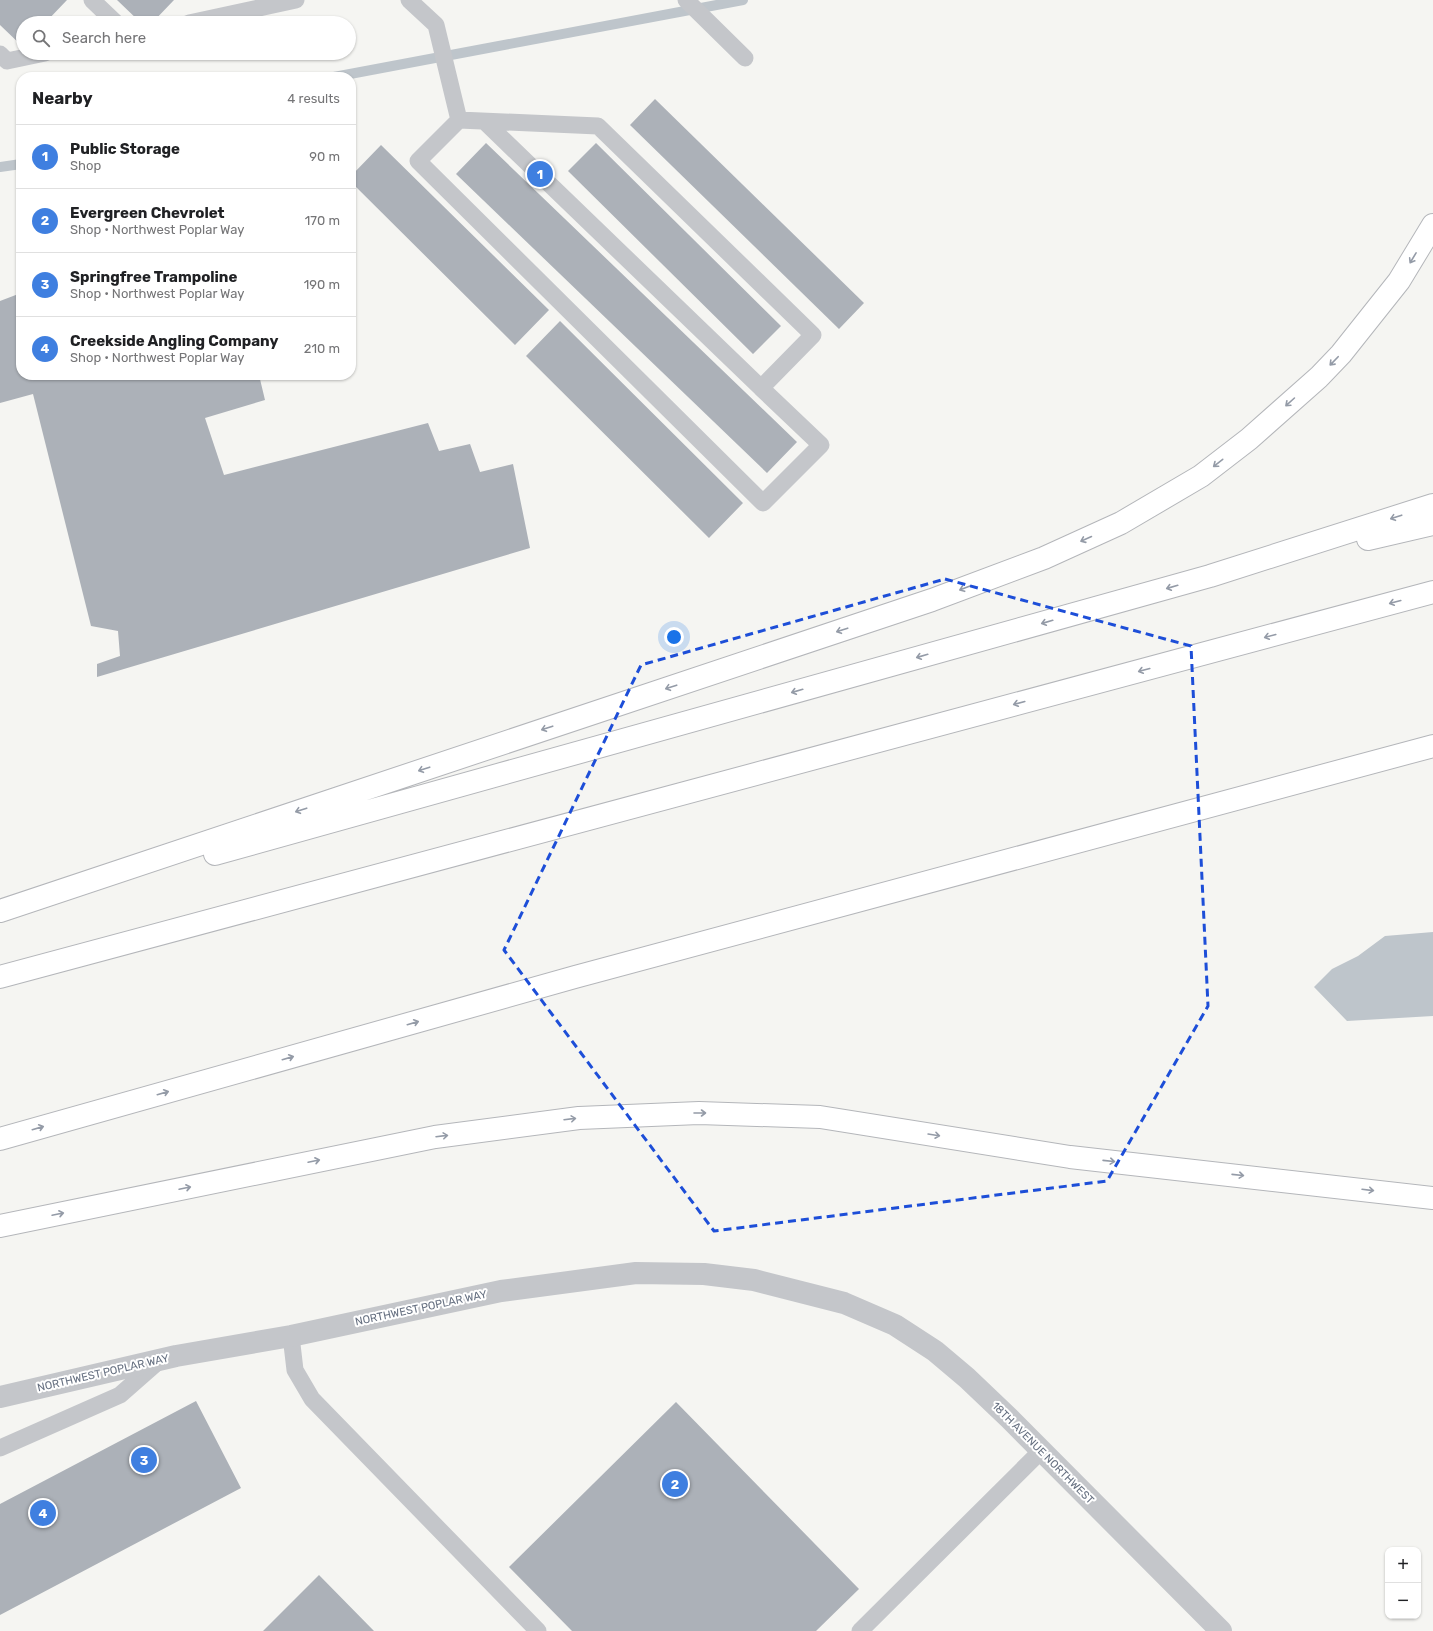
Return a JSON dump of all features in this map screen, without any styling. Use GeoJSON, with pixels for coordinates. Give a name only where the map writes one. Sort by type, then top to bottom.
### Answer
{"type":"FeatureCollection","features":[{"type":"Feature","properties":{"kind":"highway"},"geometry":{"type":"LineString","coordinates":[[0,912],[932,600],[1044,558],[1121,523],[1201,476],[1249,439],[1319,376],[1341,354],[1399,281],[1433,225]]}},
{"type":"Feature","properties":{"kind":"highway"},"geometry":{"type":"LineString","coordinates":[[0,912],[1210,576],[1433,505]]}},
{"type":"Feature","properties":{"kind":"highway"},"geometry":{"type":"LineString","coordinates":[[1210,576],[1433,524]]}},
{"type":"Feature","properties":{"kind":"highway"},"geometry":{"type":"LineString","coordinates":[[0,977],[1433,592]]}},
{"type":"Feature","properties":{"kind":"highway"},"geometry":{"type":"LineString","coordinates":[[0,1139],[567,980],[1433,746]]}},
{"type":"Feature","properties":{"kind":"highway"},"geometry":{"type":"LineString","coordinates":[[0,1226],[435,1137],[579,1118],[699,1112],[820,1117],[1070,1157],[1433,1198]]}},
{"type":"Feature","properties":{"kind":"street","name":"NORTHWEST POPLAR WAY"},"geometry":{"type":"LineString","coordinates":[[0,1396],[162,1359],[291,1336],[501,1290],[636,1273],[704,1274],[754,1280],[844,1303]]}},
{"type":"Feature","properties":{"kind":"street","name":"18TH AVENUE NORTHWEST"},"geometry":{"type":"LineString","coordinates":[[844,1303],[895,1325],[935,1351],[968,1378],[1221,1631]]}},
{"type":"Feature","properties":{"kind":"lane"},"geometry":{"type":"LineString","coordinates":[[92,0],[109,16]]}},
{"type":"Feature","properties":{"kind":"lane"},"geometry":{"type":"LineString","coordinates":[[214,16],[258,4],[296,0]]}},
{"type":"Feature","properties":{"kind":"lane"},"geometry":{"type":"LineString","coordinates":[[409,0],[436,25],[459,120]]}},
{"type":"Feature","properties":{"kind":"lane"},"geometry":{"type":"LineString","coordinates":[[686,0],[745,58]]}},
{"type":"Feature","properties":{"kind":"lane"},"geometry":{"type":"LineString","coordinates":[[0,54],[7,61],[16,59]]}},
{"type":"Feature","properties":{"kind":"lane"},"geometry":{"type":"LineString","coordinates":[[485,122],[821,446],[763,503],[418,161],[459,120],[598,126],[813,335],[761,388]]}},
{"type":"Feature","properties":{"kind":"lane"},"geometry":{"type":"LineString","coordinates":[[291,1336],[295,1370],[312,1399],[538,1631]]}},
{"type":"Feature","properties":{"kind":"lane"},"geometry":{"type":"LineString","coordinates":[[0,1448],[120,1395],[162,1359]]}},
{"type":"Feature","properties":{"kind":"lane"},"geometry":{"type":"LineString","coordinates":[[860,1631],[1041,1450]]}},
{"type":"Feature","properties":{"kind":"highlighted area"},"geometry":{"type":"Polygon","coordinates":[[[945,579],[1191,646],[1208,1006],[1107,1181],[714,1231],[504,950],[641,665],[945,579]]]}},
{"type":"Feature","properties":{"kind":"shaded area"},"geometry":{"type":"Polygon","coordinates":[[[1433,932],[1433,1016],[1347,1021],[1314,987],[1332,969],[1358,956],[1385,936],[1433,932]]]}},
{"type":"Feature","properties":{"kind":"building"},"geometry":{"type":"Polygon","coordinates":[[[0,0],[67,0],[52,16],[16,16],[16,40],[0,25],[0,0]]]}},
{"type":"Feature","properties":{"kind":"building"},"geometry":{"type":"Polygon","coordinates":[[[117,0],[174,0],[159,16],[134,16],[117,0]]]}},
{"type":"Feature","properties":{"kind":"building"},"geometry":{"type":"Polygon","coordinates":[[[655,99],[864,303],[839,329],[630,125],[655,99]]]}},
{"type":"Feature","properties":{"kind":"building"},"geometry":{"type":"Polygon","coordinates":[[[486,143],[797,442],[767,473],[456,174],[486,143]]]}},
{"type":"Feature","properties":{"kind":"building"},"geometry":{"type":"Polygon","coordinates":[[[596,143],[781,326],[753,354],[568,171],[596,143]]]}},
{"type":"Feature","properties":{"kind":"building"},"geometry":{"type":"Polygon","coordinates":[[[381,145],[549,310],[515,345],[356,187],[356,171],[381,145]]]}},
{"type":"Feature","properties":{"kind":"building"},"geometry":{"type":"Polygon","coordinates":[[[16,295],[16,380],[260,380],[265,400],[205,418],[224,475],[428,423],[439,451],[470,444],[480,472],[513,464],[530,548],[97,677],[97,664],[120,656],[118,631],[91,626],[33,394],[0,403],[0,301],[16,295]]]}},
{"type":"Feature","properties":{"kind":"building"},"geometry":{"type":"Polygon","coordinates":[[[560,321],[743,503],[709,538],[526,356],[560,321]]]}},
{"type":"Feature","properties":{"kind":"building"},"geometry":{"type":"Polygon","coordinates":[[[196,1401],[241,1488],[0,1615],[0,1504],[196,1401]]]}},
{"type":"Feature","properties":{"kind":"building"},"geometry":{"type":"Polygon","coordinates":[[[676,1402],[859,1589],[816,1631],[572,1631],[509,1567],[676,1402]]]}},
{"type":"Feature","properties":{"kind":"building"},"geometry":{"type":"Polygon","coordinates":[[[319,1575],[374,1631],[263,1631],[319,1575]]]}},
{"type":"Feature","properties":{"kind":"waterway"},"geometry":{"type":"LineString","coordinates":[[356,73],[743,0]]}},
{"type":"Feature","properties":{"kind":"waterway"},"geometry":{"type":"LineString","coordinates":[[0,167],[16,165]]}},
{"type":"Feature","properties":{"kind":"place","name":"Public Storage"},"geometry":{"type":"Point","coordinates":[540,174]}},
{"type":"Feature","properties":{"kind":"place","name":"Springfree Trampoline"},"geometry":{"type":"Point","coordinates":[144,1460]}},
{"type":"Feature","properties":{"kind":"place","name":"Evergreen Chevrolet"},"geometry":{"type":"Point","coordinates":[675,1484]}},
{"type":"Feature","properties":{"kind":"place","name":"Creekside Angling Company"},"geometry":{"type":"Point","coordinates":[43,1513]}}]}
